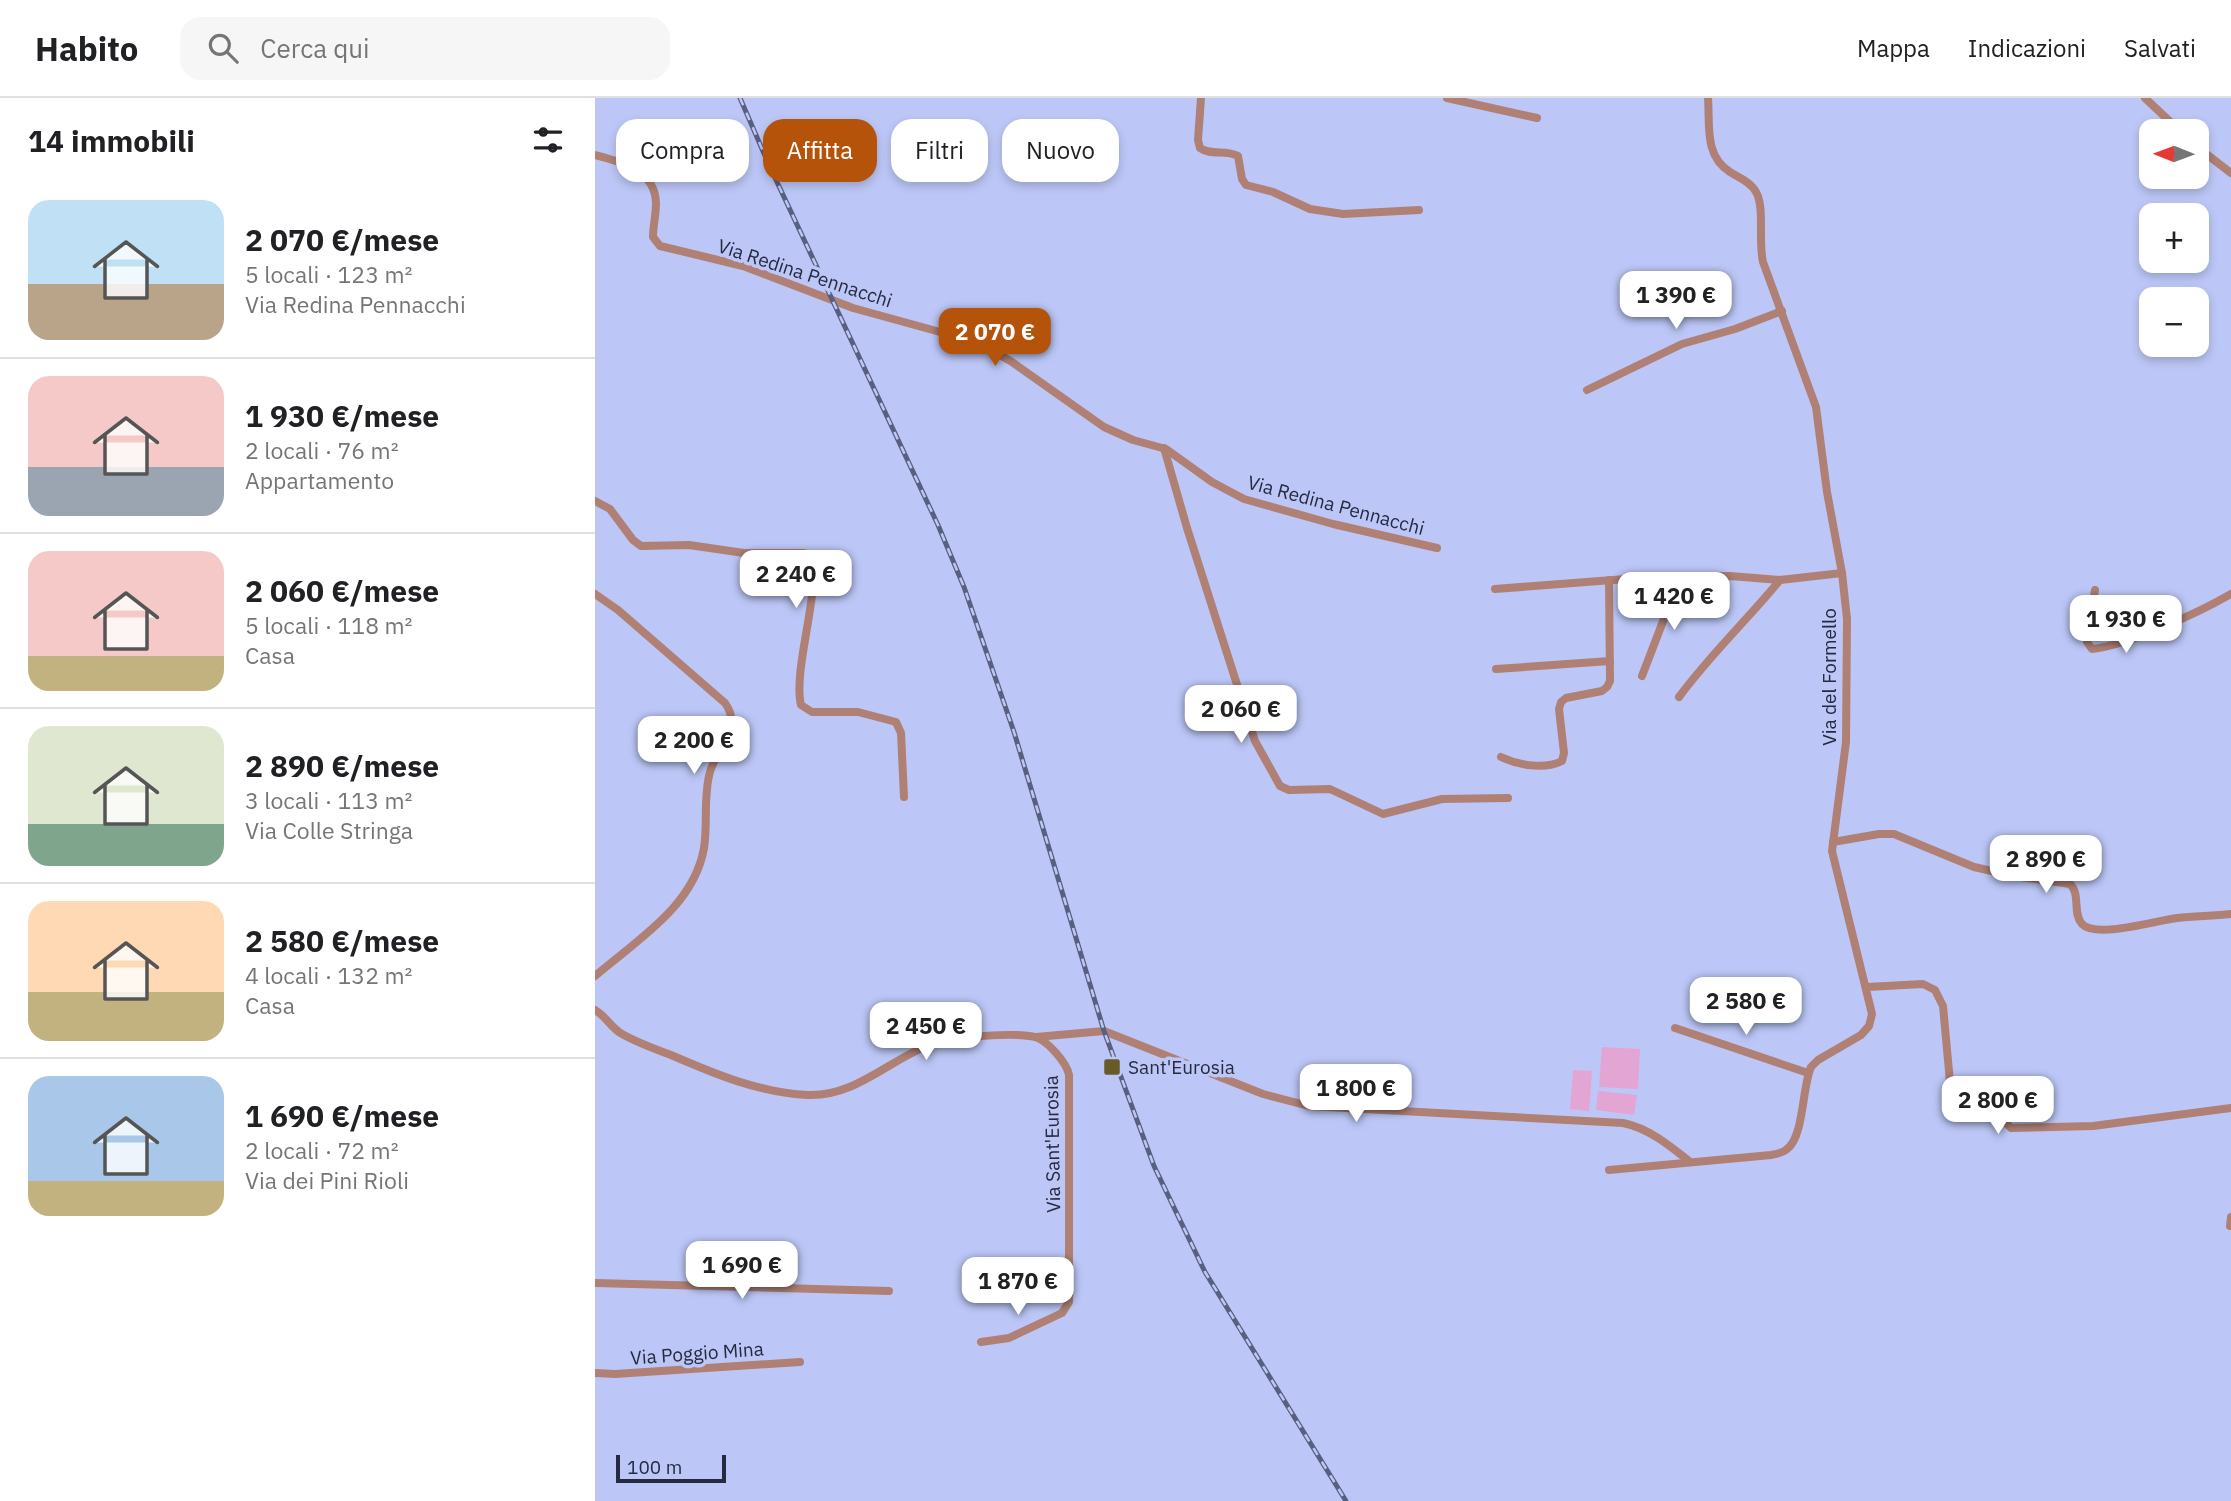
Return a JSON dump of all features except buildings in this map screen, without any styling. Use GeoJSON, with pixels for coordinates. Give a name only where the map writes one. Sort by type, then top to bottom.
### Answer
{"type":"FeatureCollection","features":[{"type":"Feature","properties":{"kind":"street"},"geometry":{"type":"LineString","coordinates":[[1201,98],[1198,140],[1200,148],[1205,151],[1230,152],[1238,156],[1242,179],[1248,186],[1273,192],[1310,209],[1327,213],[1354,214],[1419,209]]}},
{"type":"Feature","properties":{"kind":"street"},"geometry":{"type":"LineString","coordinates":[[1447,98],[1537,118]]}},
{"type":"Feature","properties":{"kind":"street","name":"Via del Formello"},"geometry":{"type":"LineString","coordinates":[[1708,98],[1711,147],[1715,158],[1723,167],[1752,186],[1759,197],[1761,253],[1818,413],[1828,500],[1842,573],[1847,620],[1845,752],[1833,842],[1835,867],[1872,1014],[1868,1028],[1818,1060],[1808,1073]]}},
{"type":"Feature","properties":{"kind":"street"},"geometry":{"type":"LineString","coordinates":[[2145,98],[2167,119]]}},
{"type":"Feature","properties":{"kind":"street","name":"Via Redina Pennacchi"},"geometry":{"type":"LineString","coordinates":[[595,155],[634,169],[649,180],[655,198],[654,239],[660,246],[743,266],[853,308],[980,343],[1108,430],[1164,448],[1212,482],[1252,502],[1437,548]]}},
{"type":"Feature","properties":{"kind":"street"},"geometry":{"type":"LineString","coordinates":[[2209,156],[2231,173]]}},
{"type":"Feature","properties":{"kind":"street"},"geometry":{"type":"LineString","coordinates":[[1587,390],[1682,344],[1735,329],[1782,311]]}},
{"type":"Feature","properties":{"kind":"street"},"geometry":{"type":"LineString","coordinates":[[1164,448],[1254,737],[1279,785],[1289,790],[1330,789],[1383,814],[1442,799],[1508,799]]}},
{"type":"Feature","properties":{"kind":"street"},"geometry":{"type":"LineString","coordinates":[[595,500],[610,509],[633,540],[642,546],[678,545],[734,552],[803,552],[811,555],[813,590],[801,683],[801,705],[812,712],[858,712],[896,722],[901,733],[904,797]]}},
{"type":"Feature","properties":{"kind":"street"},"geometry":{"type":"LineString","coordinates":[[1495,589],[1680,577],[1730,576],[1780,580],[1842,573]]}},
{"type":"Feature","properties":{"kind":"street"},"geometry":{"type":"LineString","coordinates":[[1642,676],[1680,577]]}},
{"type":"Feature","properties":{"kind":"street"},"geometry":{"type":"LineString","coordinates":[[1501,757],[1526,765],[1562,761],[1564,753],[1560,704],[1566,698],[1597,692],[1607,687],[1610,681],[1609,580]]}},
{"type":"Feature","properties":{"kind":"street"},"geometry":{"type":"LineString","coordinates":[[1679,696],[1707,660],[1741,627],[1780,580]]}},
{"type":"Feature","properties":{"kind":"street"},"geometry":{"type":"LineString","coordinates":[[2095,590],[2087,642],[2092,649],[2193,614],[2231,594]]}},
{"type":"Feature","properties":{"kind":"street"},"geometry":{"type":"LineString","coordinates":[[595,594],[618,610],[723,702],[731,719],[725,745],[709,773],[705,841],[694,882],[667,915],[595,976]]}},
{"type":"Feature","properties":{"kind":"street"},"geometry":{"type":"LineString","coordinates":[[1496,669],[1610,661]]}},
{"type":"Feature","properties":{"kind":"street"},"geometry":{"type":"LineString","coordinates":[[1833,842],[1883,833],[1894,834],[1954,860],[1980,868],[2070,884],[2075,889],[2080,920],[2091,929],[2115,929],[2178,918],[2231,914]]}},
{"type":"Feature","properties":{"kind":"street"},"geometry":{"type":"LineString","coordinates":[[1867,987],[1920,984],[1935,990],[1943,1009],[1951,1093],[1962,1102],[1997,1102],[2003,1118],[2011,1128],[2093,1126],[2231,1108]]}},
{"type":"Feature","properties":{"kind":"street"},"geometry":{"type":"LineString","coordinates":[[595,1010],[625,1036],[715,1074],[755,1086],[807,1095],[824,1095],[843,1090],[917,1050],[941,1041],[1104,1031],[1263,1094],[1310,1106],[1619,1122],[1644,1130],[1689,1161]]}},
{"type":"Feature","properties":{"kind":"street"},"geometry":{"type":"LineString","coordinates":[[1609,1170],[1769,1155],[1787,1149],[1797,1133],[1808,1073],[1675,1028]]}},
{"type":"Feature","properties":{"kind":"street","name":"Via Sant'Eurosia"},"geometry":{"type":"LineString","coordinates":[[981,1342],[1009,1338],[1062,1314],[1069,1302],[1069,1075],[1065,1062],[1037,1037]]}},
{"type":"Feature","properties":{"kind":"street"},"geometry":{"type":"LineString","coordinates":[[2230,1226],[2231,1217]]}},
{"type":"Feature","properties":{"kind":"street"},"geometry":{"type":"LineString","coordinates":[[595,1283],[889,1291]]}},
{"type":"Feature","properties":{"kind":"street","name":"Via Poggio Mina"},"geometry":{"type":"LineString","coordinates":[[595,1373],[800,1362]]}},
{"type":"Feature","properties":{"kind":"shaded area"},"geometry":{"type":"Polygon","coordinates":[[[1602,1047],[1640,1049],[1638,1089],[1599,1087],[1602,1047]]]}},
{"type":"Feature","properties":{"kind":"shaded area"},"geometry":{"type":"Polygon","coordinates":[[[1573,1070],[1592,1071],[1589,1111],[1570,1109],[1573,1070]]]}},
{"type":"Feature","properties":{"kind":"shaded area"},"geometry":{"type":"Polygon","coordinates":[[[1598,1091],[1637,1095],[1634,1115],[1596,1110],[1598,1091]]]}},
{"type":"Feature","properties":{"kind":"railway"},"geometry":{"type":"LineString","coordinates":[[740,98],[938,525],[964,587],[1014,732],[1104,1031],[1154,1166],[1205,1272],[1346,1501]]}},
{"type":"Feature","properties":{"kind":"place","name":"Sant'Eurosia"},"geometry":{"type":"Point","coordinates":[1112,1067]}}]}
